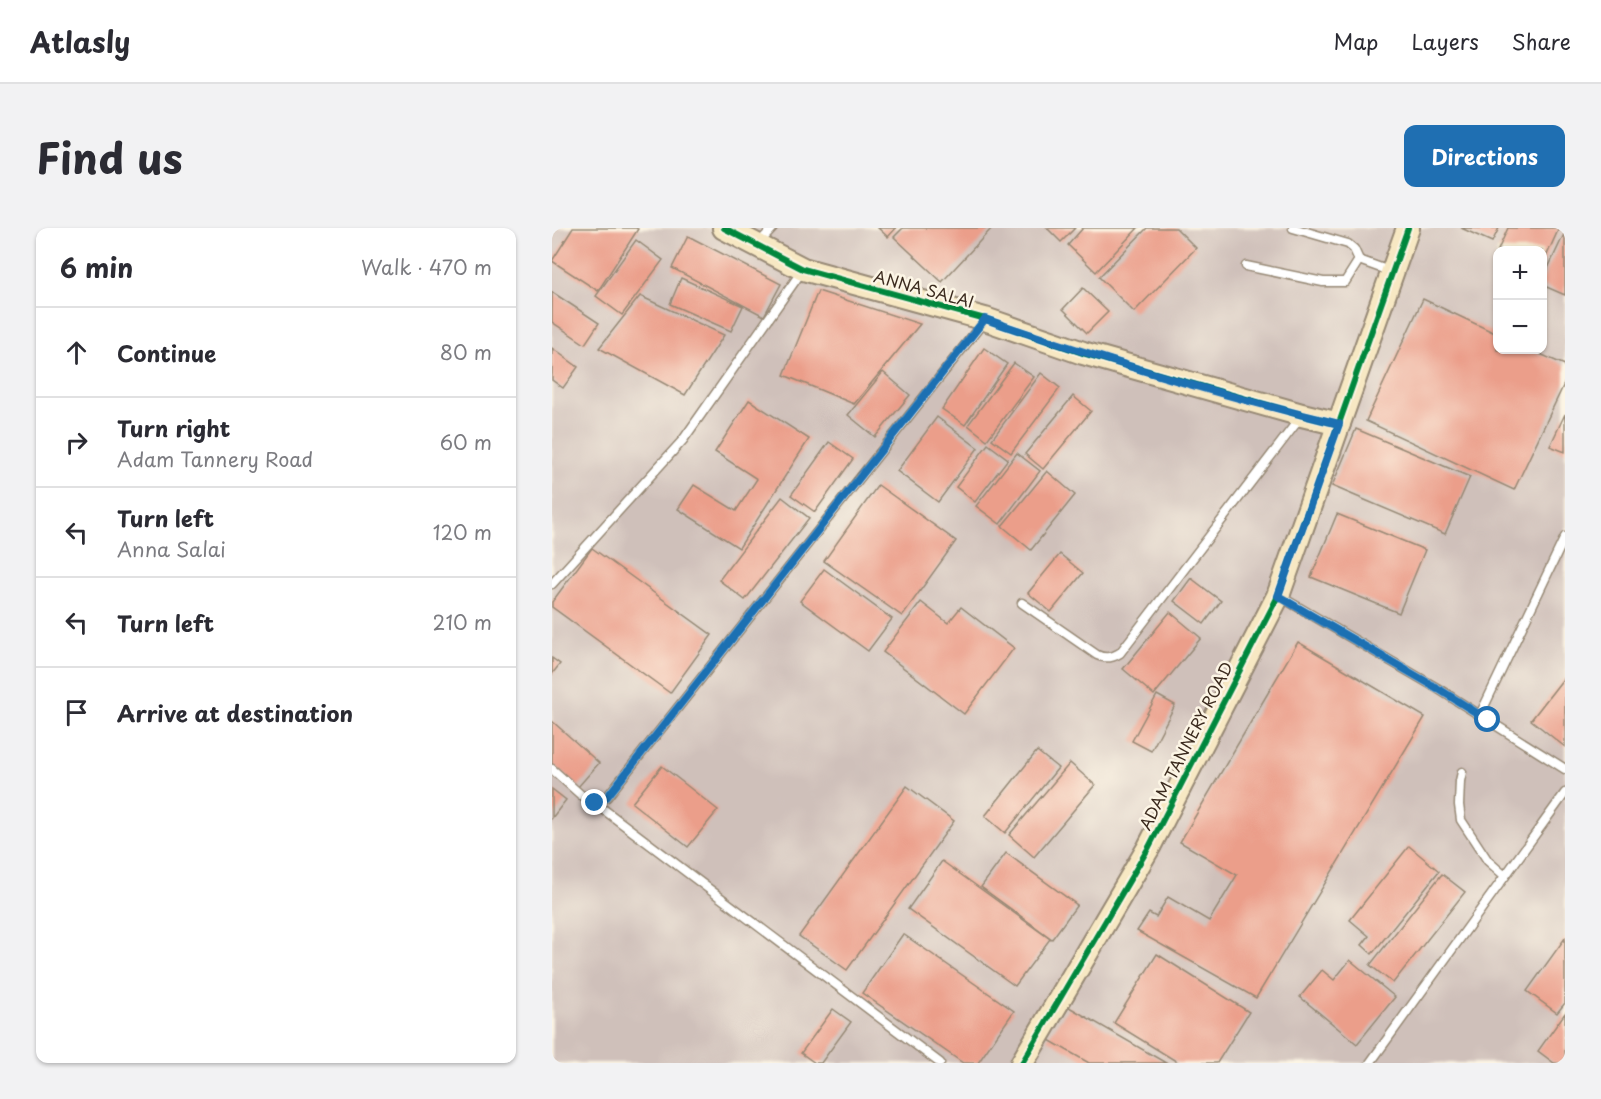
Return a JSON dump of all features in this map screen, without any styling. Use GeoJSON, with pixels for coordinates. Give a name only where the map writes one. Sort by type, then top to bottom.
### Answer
{"type":"FeatureCollection","features":[{"type":"Feature","properties":{"kind":"street","name":"ANNA SALAI"},"geometry":{"type":"LineString","coordinates":[[723,228],[803,269],[985,319],[1083,353],[1339,424]]}},
{"type":"Feature","properties":{"kind":"street"},"geometry":{"type":"LineString","coordinates":[[1339,424],[1408,228]]}},
{"type":"Feature","properties":{"kind":"street","name":"ADAM TANNERY ROAD"},"geometry":{"type":"LineString","coordinates":[[1022,1063],[1149,847],[1278,596],[1339,424]]}},
{"type":"Feature","properties":{"kind":"lane"},"geometry":{"type":"LineString","coordinates":[[756,245],[773,228]]}},
{"type":"Feature","properties":{"kind":"lane"},"geometry":{"type":"LineString","coordinates":[[1293,228],[1348,244],[1354,249],[1359,260],[1392,272]]}},
{"type":"Feature","properties":{"kind":"lane"},"geometry":{"type":"LineString","coordinates":[[1246,266],[1335,283],[1345,282],[1359,260]]}},
{"type":"Feature","properties":{"kind":"lane"},"geometry":{"type":"LineString","coordinates":[[552,584],[683,440],[803,269]]}},
{"type":"Feature","properties":{"kind":"lane"},"geometry":{"type":"LineString","coordinates":[[595,803],[607,797],[985,319]]}},
{"type":"Feature","properties":{"kind":"lane"},"geometry":{"type":"LineString","coordinates":[[1022,603],[1096,655],[1109,658],[1120,653],[1302,415]]}},
{"type":"Feature","properties":{"kind":"lane"},"geometry":{"type":"LineString","coordinates":[[1480,715],[1565,537]]}},
{"type":"Feature","properties":{"kind":"lane"},"geometry":{"type":"LineString","coordinates":[[1278,596],[1437,688],[1565,769]]}},
{"type":"Feature","properties":{"kind":"lane"},"geometry":{"type":"LineString","coordinates":[[552,770],[581,795],[595,803],[940,1063]]}},
{"type":"Feature","properties":{"kind":"lane"},"geometry":{"type":"LineString","coordinates":[[1462,772],[1459,799],[1461,820],[1488,861],[1505,876]]}},
{"type":"Feature","properties":{"kind":"lane"},"geometry":{"type":"LineString","coordinates":[[1370,1063],[1565,793]]}},
{"type":"Feature","properties":{"kind":"shaded area"},"geometry":{"type":"Polygon","coordinates":[[[552,228],[1565,228],[1565,1063],[552,1063],[552,228]]]}},
{"type":"Feature","properties":{"kind":"building"},"geometry":{"type":"Polygon","coordinates":[[[573,228],[638,229],[598,291],[552,261],[573,228]]]}},
{"type":"Feature","properties":{"kind":"building"},"geometry":{"type":"Polygon","coordinates":[[[878,228],[896,228],[888,237],[878,228]]]}},
{"type":"Feature","properties":{"kind":"building"},"geometry":{"type":"Polygon","coordinates":[[[903,228],[992,228],[942,282],[894,237],[903,228]]]}},
{"type":"Feature","properties":{"kind":"building"},"geometry":{"type":"Polygon","coordinates":[[[1047,228],[1075,228],[1061,242],[1047,228]]]}},
{"type":"Feature","properties":{"kind":"building"},"geometry":{"type":"Polygon","coordinates":[[[1083,228],[1138,228],[1096,272],[1068,245],[1083,228]]]}},
{"type":"Feature","properties":{"kind":"building"},"geometry":{"type":"Polygon","coordinates":[[[1147,228],[1176,228],[1196,248],[1134,312],[1099,277],[1147,228]]]}},
{"type":"Feature","properties":{"kind":"building"},"geometry":{"type":"Polygon","coordinates":[[[1461,228],[1499,228],[1492,242],[1461,228]]]}},
{"type":"Feature","properties":{"kind":"building"},"geometry":{"type":"Polygon","coordinates":[[[1508,228],[1559,228],[1547,255],[1547,246],[1500,246],[1508,228]]]}},
{"type":"Feature","properties":{"kind":"building"},"geometry":{"type":"Polygon","coordinates":[[[1565,232],[1565,295],[1547,287],[1547,270],[1565,232]]]}},
{"type":"Feature","properties":{"kind":"building"},"geometry":{"type":"Polygon","coordinates":[[[688,236],[781,284],[764,316],[672,268],[688,236]]]}},
{"type":"Feature","properties":{"kind":"building"},"geometry":{"type":"Polygon","coordinates":[[[636,240],[663,260],[622,315],[596,296],[636,240]]]}},
{"type":"Feature","properties":{"kind":"building"},"geometry":{"type":"Polygon","coordinates":[[[681,278],[743,306],[731,331],[670,304],[681,278]]]}},
{"type":"Feature","properties":{"kind":"building"},"geometry":{"type":"Polygon","coordinates":[[[1083,288],[1108,312],[1087,333],[1063,309],[1083,288]]]}},
{"type":"Feature","properties":{"kind":"building"},"geometry":{"type":"Polygon","coordinates":[[[818,291],[920,324],[854,404],[784,375],[818,291]]]}},
{"type":"Feature","properties":{"kind":"building"},"geometry":{"type":"Polygon","coordinates":[[[552,292],[599,323],[585,344],[552,322],[552,292]]]}},
{"type":"Feature","properties":{"kind":"building"},"geometry":{"type":"Polygon","coordinates":[[[640,296],[724,335],[685,395],[599,348],[640,296]]]}},
{"type":"Feature","properties":{"kind":"building"},"geometry":{"type":"Polygon","coordinates":[[[1423,299],[1493,332],[1493,354],[1540,354],[1565,365],[1565,382],[1514,490],[1366,421],[1423,299]]]}},
{"type":"Feature","properties":{"kind":"building"},"geometry":{"type":"Polygon","coordinates":[[[552,348],[578,367],[563,388],[552,380],[552,348]]]}},
{"type":"Feature","properties":{"kind":"building"},"geometry":{"type":"Polygon","coordinates":[[[984,348],[1007,364],[965,425],[942,409],[984,348]]]}},
{"type":"Feature","properties":{"kind":"building"},"geometry":{"type":"Polygon","coordinates":[[[1014,363],[1034,377],[987,440],[968,425],[1014,363]]]}},
{"type":"Feature","properties":{"kind":"building"},"geometry":{"type":"Polygon","coordinates":[[[883,372],[910,395],[875,437],[848,415],[883,372]]]}},
{"type":"Feature","properties":{"kind":"building"},"geometry":{"type":"Polygon","coordinates":[[[1041,373],[1060,388],[1011,453],[992,439],[1041,373]]]}},
{"type":"Feature","properties":{"kind":"building"},"geometry":{"type":"Polygon","coordinates":[[[1073,396],[1091,411],[1043,469],[1025,454],[1073,396]]]}},
{"type":"Feature","properties":{"kind":"building"},"geometry":{"type":"Polygon","coordinates":[[[749,400],[809,439],[739,548],[678,509],[694,485],[736,511],[757,479],[715,452],[749,400]]]}},
{"type":"Feature","properties":{"kind":"building"},"geometry":{"type":"Polygon","coordinates":[[[1565,414],[1565,452],[1550,446],[1565,414]]]}},
{"type":"Feature","properties":{"kind":"building"},"geometry":{"type":"Polygon","coordinates":[[[937,417],[978,448],[938,502],[897,471],[937,417]]]}},
{"type":"Feature","properties":{"kind":"building"},"geometry":{"type":"Polygon","coordinates":[[[1356,429],[1470,477],[1445,534],[1332,486],[1356,429]]]}},
{"type":"Feature","properties":{"kind":"building"},"geometry":{"type":"Polygon","coordinates":[[[829,442],[853,459],[815,512],[791,495],[829,442]]]}},
{"type":"Feature","properties":{"kind":"building"},"geometry":{"type":"Polygon","coordinates":[[[988,444],[1008,459],[975,502],[956,487],[988,444]]]}},
{"type":"Feature","properties":{"kind":"building"},"geometry":{"type":"Polygon","coordinates":[[[1017,453],[1040,471],[1000,524],[976,506],[1017,453]]]}},
{"type":"Feature","properties":{"kind":"building"},"geometry":{"type":"Polygon","coordinates":[[[1047,471],[1075,495],[1031,550],[1002,526],[1047,471]]]}},
{"type":"Feature","properties":{"kind":"building"},"geometry":{"type":"Polygon","coordinates":[[[878,485],[956,541],[902,616],[824,561],[878,485]]]}},
{"type":"Feature","properties":{"kind":"building"},"geometry":{"type":"Polygon","coordinates":[[[782,497],[809,518],[745,600],[719,580],[782,497]]]}},
{"type":"Feature","properties":{"kind":"building"},"geometry":{"type":"Polygon","coordinates":[[[1337,514],[1425,550],[1399,613],[1311,577],[1337,514]]]}},
{"type":"Feature","properties":{"kind":"building"},"geometry":{"type":"Polygon","coordinates":[[[592,548],[712,635],[670,693],[552,607],[552,602],[592,548]]]}},
{"type":"Feature","properties":{"kind":"building"},"geometry":{"type":"Polygon","coordinates":[[[1060,554],[1083,573],[1051,612],[1028,593],[1060,554]]]}},
{"type":"Feature","properties":{"kind":"building"},"geometry":{"type":"Polygon","coordinates":[[[824,569],[892,619],[868,651],[800,601],[824,569]]]}},
{"type":"Feature","properties":{"kind":"building"},"geometry":{"type":"Polygon","coordinates":[[[1191,578],[1221,601],[1204,624],[1174,601],[1191,578]]]}},
{"type":"Feature","properties":{"kind":"building"},"geometry":{"type":"Polygon","coordinates":[[[921,602],[948,623],[961,607],[1014,648],[964,714],[883,652],[921,602]]]}},
{"type":"Feature","properties":{"kind":"building"},"geometry":{"type":"Polygon","coordinates":[[[1170,612],[1201,638],[1154,695],[1123,669],[1170,612]]]}},
{"type":"Feature","properties":{"kind":"building"},"geometry":{"type":"Polygon","coordinates":[[[1298,642],[1425,717],[1256,998],[1137,931],[1149,913],[1156,917],[1168,897],[1209,921],[1237,875],[1180,842],[1298,642]]]}},
{"type":"Feature","properties":{"kind":"building"},"geometry":{"type":"Polygon","coordinates":[[[552,658],[560,664],[552,674],[552,658]]]}},
{"type":"Feature","properties":{"kind":"building"},"geometry":{"type":"Polygon","coordinates":[[[1563,679],[1565,681],[1565,747],[1531,720],[1563,679]]]}},
{"type":"Feature","properties":{"kind":"building"},"geometry":{"type":"Polygon","coordinates":[[[1157,695],[1175,705],[1151,751],[1132,741],[1157,695]]]}},
{"type":"Feature","properties":{"kind":"building"},"geometry":{"type":"Polygon","coordinates":[[[552,721],[599,763],[578,787],[552,764],[552,721]]]}},
{"type":"Feature","properties":{"kind":"building"},"geometry":{"type":"Polygon","coordinates":[[[1037,751],[1058,768],[1005,833],[985,816],[1037,751]]]}},
{"type":"Feature","properties":{"kind":"building"},"geometry":{"type":"Polygon","coordinates":[[[1070,763],[1095,785],[1034,857],[1009,835],[1070,763]]]}},
{"type":"Feature","properties":{"kind":"building"},"geometry":{"type":"Polygon","coordinates":[[[662,766],[718,810],[688,847],[632,803],[662,766]]]}},
{"type":"Feature","properties":{"kind":"building"},"geometry":{"type":"Polygon","coordinates":[[[907,786],[954,821],[847,970],[799,936],[907,786]]]}},
{"type":"Feature","properties":{"kind":"building"},"geometry":{"type":"Polygon","coordinates":[[[552,789],[566,800],[552,818],[552,789]]]}},
{"type":"Feature","properties":{"kind":"building"},"geometry":{"type":"Polygon","coordinates":[[[1409,846],[1439,871],[1372,954],[1362,945],[1369,936],[1350,920],[1409,846]]]}},
{"type":"Feature","properties":{"kind":"building"},"geometry":{"type":"Polygon","coordinates":[[[1006,853],[1077,905],[1052,939],[981,887],[1006,853]]]}},
{"type":"Feature","properties":{"kind":"building"},"geometry":{"type":"Polygon","coordinates":[[[942,861],[1050,939],[1015,986],[908,909],[942,861]]]}},
{"type":"Feature","properties":{"kind":"building"},"geometry":{"type":"Polygon","coordinates":[[[1442,874],[1465,892],[1393,983],[1370,965],[1442,874]]]}},
{"type":"Feature","properties":{"kind":"building"},"geometry":{"type":"Polygon","coordinates":[[[903,934],[1014,1011],[978,1063],[963,1063],[862,993],[903,934]]]}},
{"type":"Feature","properties":{"kind":"building"},"geometry":{"type":"Polygon","coordinates":[[[1565,938],[1565,1003],[1557,1013],[1527,991],[1565,938]]]}},
{"type":"Feature","properties":{"kind":"building"},"geometry":{"type":"Polygon","coordinates":[[[1157,954],[1249,1012],[1217,1063],[1179,1063],[1114,1023],[1157,954]]]}},
{"type":"Feature","properties":{"kind":"building"},"geometry":{"type":"Polygon","coordinates":[[[1350,960],[1395,997],[1357,1044],[1300,997],[1322,970],[1334,980],[1350,960]]]}},
{"type":"Feature","properties":{"kind":"building"},"geometry":{"type":"Polygon","coordinates":[[[1069,1007],[1166,1063],[1089,1063],[1047,1039],[1069,1007]]]}},
{"type":"Feature","properties":{"kind":"building"},"geometry":{"type":"Polygon","coordinates":[[[833,1009],[851,1022],[821,1063],[815,1063],[801,1053],[833,1009]]]}},
{"type":"Feature","properties":{"kind":"building"},"geometry":{"type":"Polygon","coordinates":[[[1565,1013],[1565,1063],[1554,1063],[1538,1051],[1565,1013]]]}},
{"type":"Feature","properties":{"kind":"cycle path"},"geometry":{"type":"LineString","coordinates":[[724,228],[803,269],[985,319],[1083,353],[1339,424]]}},
{"type":"Feature","properties":{"kind":"cycle path"},"geometry":{"type":"LineString","coordinates":[[1022,1063],[1149,847],[1278,596],[1408,228]]}},
{"type":"Feature","properties":{"kind":"route"},"geometry":{"type":"LineString","coordinates":[[595,803],[607,797],[985,319],[1083,353],[1339,424],[1278,596],[1488,720]]}}]}
